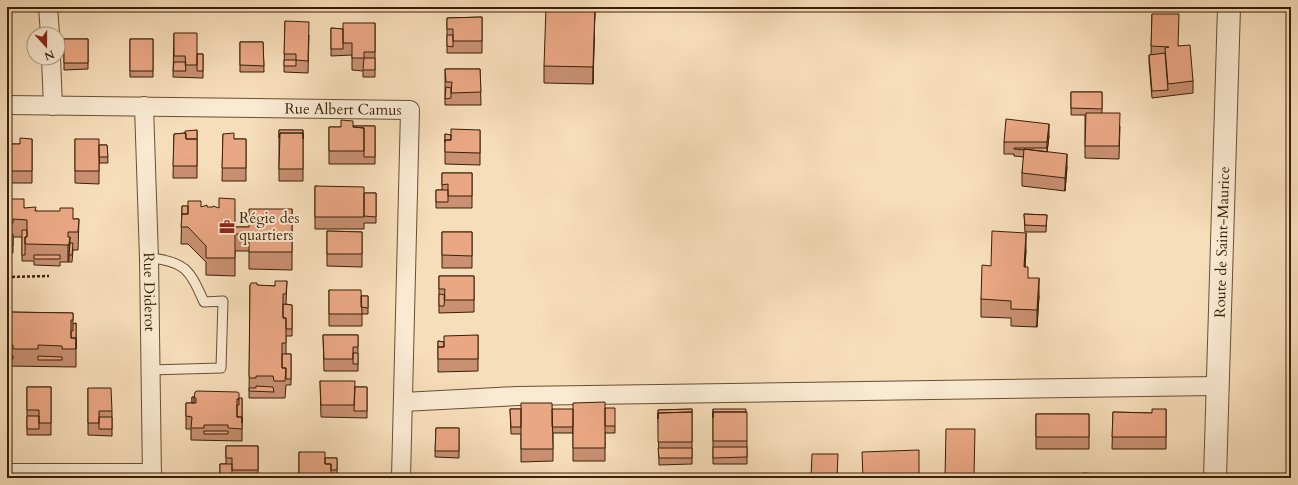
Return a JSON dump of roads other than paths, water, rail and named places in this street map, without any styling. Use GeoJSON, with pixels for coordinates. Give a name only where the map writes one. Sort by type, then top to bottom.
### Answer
{"type":"FeatureCollection","features":[{"type":"Feature","properties":{"kind":"street"},"geometry":{"type":"LineString","coordinates":[[48,7],[49,26]]}},
{"type":"Feature","properties":{"kind":"street","name":"Route de Saint-Maurice"},"geometry":{"type":"LineString","coordinates":[[1215,478],[1229,7]]}},
{"type":"Feature","properties":{"kind":"street"},"geometry":{"type":"LineString","coordinates":[[51,66],[53,106]]}},
{"type":"Feature","properties":{"kind":"street","name":"Rue Albert Camus"},"geometry":{"type":"LineString","coordinates":[[7,105],[410,110],[403,402]]}},
{"type":"Feature","properties":{"kind":"street","name":"Rue Diderot"},"geometry":{"type":"LineString","coordinates":[[144,106],[150,258],[152,476]]}},
{"type":"Feature","properties":{"kind":"street"},"geometry":{"type":"LineString","coordinates":[[401,478],[403,402],[517,396],[1218,386]]}},
{"type":"Feature","properties":{"kind":"street"},"geometry":{"type":"LineString","coordinates":[[7,473],[152,476]]}},
{"type":"Feature","properties":{"kind":"lane"},"geometry":{"type":"LineString","coordinates":[[150,258],[166,260],[185,268],[195,283],[204,302],[223,301],[220,368],[150,370]]}},
{"type":"Feature","properties":{"kind":"place","name":"Régie des quartiers"},"geometry":{"type":"Point","coordinates":[227,227]}}]}
